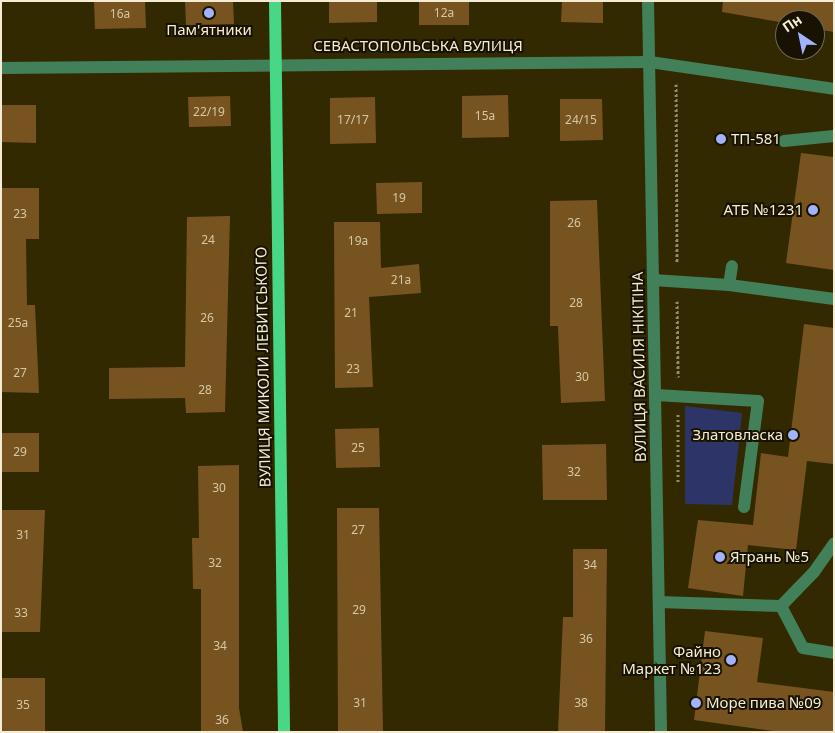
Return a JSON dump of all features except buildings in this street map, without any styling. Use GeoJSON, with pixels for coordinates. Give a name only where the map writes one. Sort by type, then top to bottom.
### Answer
{"type":"FeatureCollection","features":[{"type":"Feature","properties":{"kind":"main road","name":"ВУЛИЦЯ МИКОЛИ ЛЕВИТСЬКОГО"},"geometry":{"type":"LineString","coordinates":[[275,1],[284,732]]}},
{"type":"Feature","properties":{"kind":"street","name":"ВУЛИЦЯ ВАСИЛЯ НІКІТІНА"},"geometry":{"type":"LineString","coordinates":[[648,1],[661,732]]}},
{"type":"Feature","properties":{"kind":"street","name":"СЕВАСТОПОЛЬСЬКА ВУЛИЦЯ"},"geometry":{"type":"LineString","coordinates":[[1,68],[276,63],[650,62],[834,89]]}},
{"type":"Feature","properties":{"kind":"street"},"geometry":{"type":"LineString","coordinates":[[784,141],[834,136]]}},
{"type":"Feature","properties":{"kind":"street"},"geometry":{"type":"LineString","coordinates":[[729,284],[732,266]]}},
{"type":"Feature","properties":{"kind":"street"},"geometry":{"type":"LineString","coordinates":[[653,280],[729,284],[834,299]]}},
{"type":"Feature","properties":{"kind":"street"},"geometry":{"type":"LineString","coordinates":[[656,395],[758,401],[744,507]]}},
{"type":"Feature","properties":{"kind":"street"},"geometry":{"type":"LineString","coordinates":[[659,602],[781,606],[814,572],[834,542]]}},
{"type":"Feature","properties":{"kind":"street"},"geometry":{"type":"LineString","coordinates":[[781,606],[803,648],[834,652]]}},
{"type":"Feature","properties":{"kind":"path"},"geometry":{"type":"LineString","coordinates":[[676,66],[678,389]]}},
{"type":"Feature","properties":{"kind":"path"},"geometry":{"type":"LineString","coordinates":[[678,409],[678,488]]}},
{"type":"Feature","properties":{"kind":"shaded area"},"geometry":{"type":"Polygon","coordinates":[[[685,406],[742,413],[732,505],[685,504],[685,406]]]}},
{"type":"Feature","properties":{"kind":"place","name":"Пам'ятники"},"geometry":{"type":"Point","coordinates":[209,13]}},
{"type":"Feature","properties":{"kind":"place","name":"ТП-581"},"geometry":{"type":"Point","coordinates":[721,139]}},
{"type":"Feature","properties":{"kind":"place","name":"АТБ №1231"},"geometry":{"type":"Point","coordinates":[813,210]}},
{"type":"Feature","properties":{"kind":"place","name":"Златовласка"},"geometry":{"type":"Point","coordinates":[793,435]}},
{"type":"Feature","properties":{"kind":"place","name":"Ятрань №5"},"geometry":{"type":"Point","coordinates":[720,557]}},
{"type":"Feature","properties":{"kind":"place","name":"Файно Маркет №123"},"geometry":{"type":"Point","coordinates":[731,660]}},
{"type":"Feature","properties":{"kind":"place","name":"Море пива №09"},"geometry":{"type":"Point","coordinates":[696,703]}}]}
